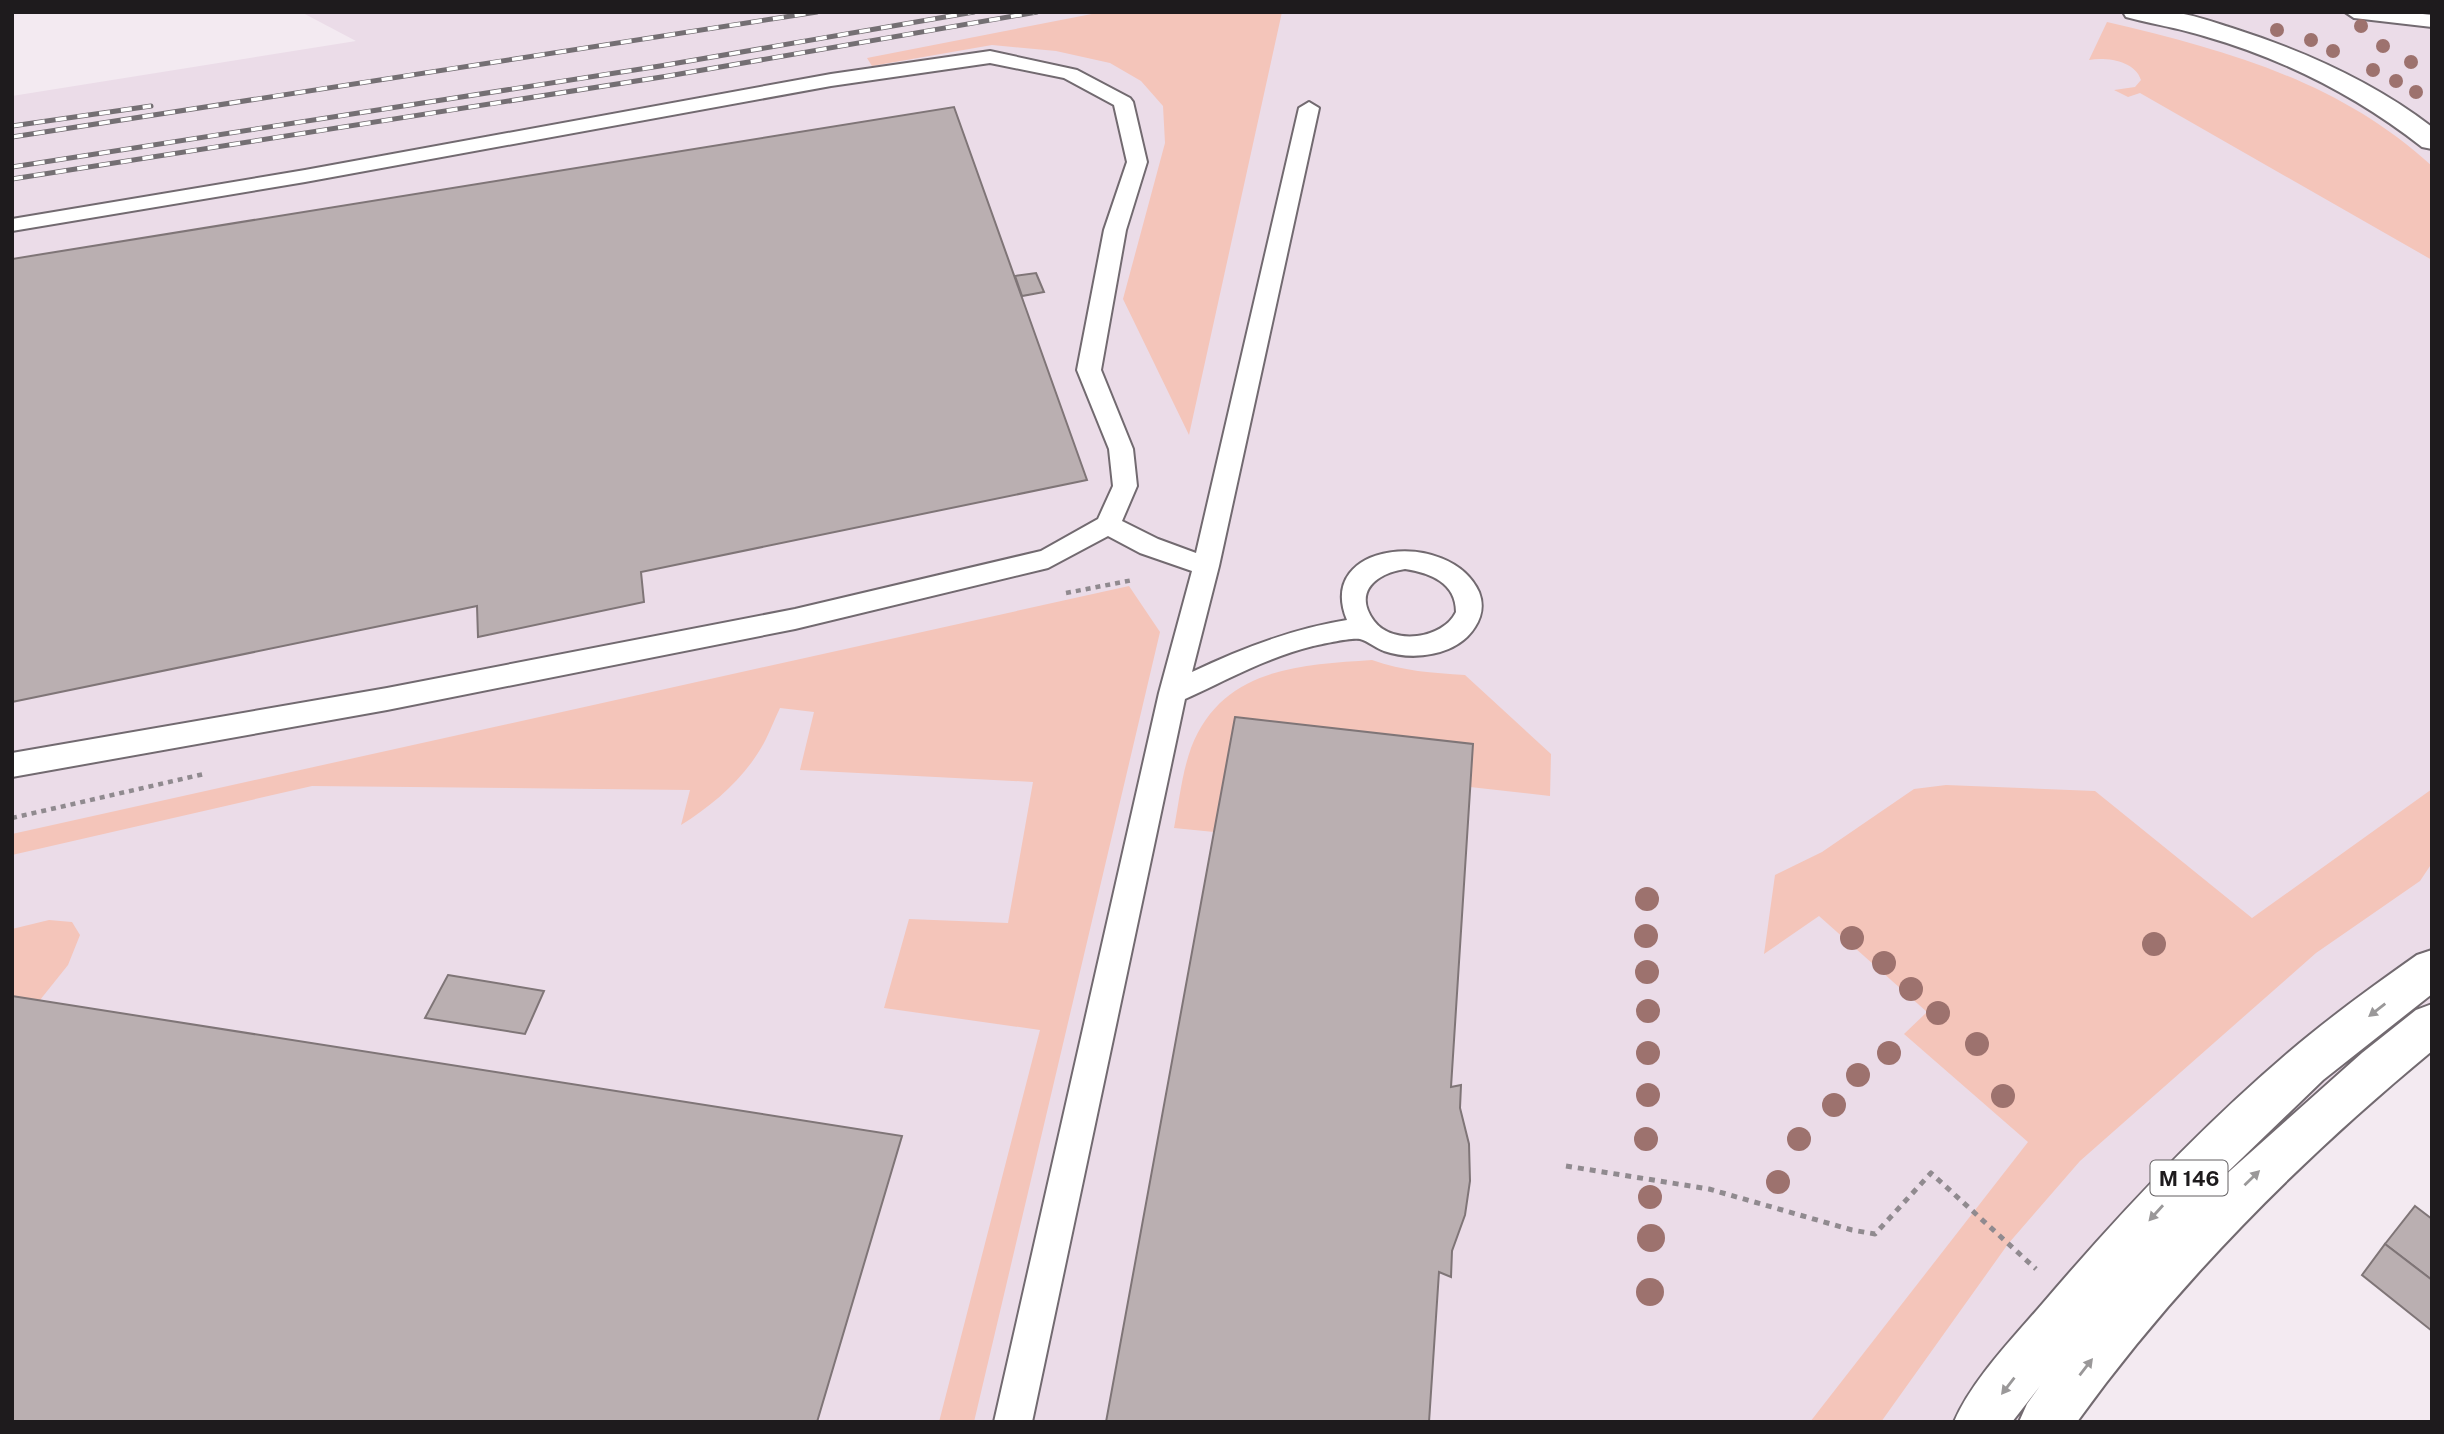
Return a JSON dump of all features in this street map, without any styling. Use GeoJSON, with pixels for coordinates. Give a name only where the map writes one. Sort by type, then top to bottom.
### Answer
{"type":"FeatureCollection","features":[{"type":"Feature","properties":{"kind":"main road"},"geometry":{"type":"LineString","coordinates":[[2135,12],[2218,33],[2312,68],[2390,110],[2432,141]]}},
{"type":"Feature","properties":{"kind":"main road","name":"M 146"},"geometry":{"type":"LineString","coordinates":[[1980,1422],[2076,1303],[2179,1187],[2291,1079],[2432,969]]}},
{"type":"Feature","properties":{"kind":"main road","name":"M 146"},"geometry":{"type":"LineString","coordinates":[[2045,1422],[2126,1316],[2186,1245],[2295,1137],[2432,1024]]}},
{"type":"Feature","properties":{"kind":"lane"},"geometry":{"type":"LineString","coordinates":[[2354,12],[2432,21]]}},
{"type":"Feature","properties":{"kind":"lane"},"geometry":{"type":"LineString","coordinates":[[12,225],[305,176],[831,80],[990,57],[1070,75],[1123,102],[1137,162],[1115,230],[1089,370],[1121,449],[1125,486],[1108,526],[1048,559],[795,619],[387,699],[12,765]]}},
{"type":"Feature","properties":{"kind":"lane"},"geometry":{"type":"LineString","coordinates":[[1013,1422],[1173,693],[1206,566],[1309,108]]}},
{"type":"Feature","properties":{"kind":"lane"},"geometry":{"type":"LineString","coordinates":[[1108,526],[1206,566]]}},
{"type":"Feature","properties":{"kind":"lane"},"geometry":{"type":"LineString","coordinates":[[1173,693],[1249,657],[1312,636],[1364,628]]}},
{"type":"Feature","properties":{"kind":"path"},"geometry":{"type":"LineString","coordinates":[[1566,1166],[1709,1189],[1852,1230],[1875,1234],[1931,1173],[2076,1303]]}},
{"type":"Feature","properties":{"kind":"shaded area"},"geometry":{"type":"Polygon","coordinates":[[[301,12],[2432,12],[2432,1020],[2040,1422],[12,1422],[12,96],[356,41],[301,12]]]}},
{"type":"Feature","properties":{"kind":"shaded area"},"geometry":{"type":"Polygon","coordinates":[[[1102,12],[1282,12],[1189,435],[1123,299],[1165,143],[1163,106],[1141,81],[1110,63],[1056,51],[992,45],[872,66],[867,58],[1102,12]]]}},
{"type":"Feature","properties":{"kind":"shaded area"},"geometry":{"type":"Polygon","coordinates":[[[2107,22],[2195,44],[2279,73],[2320,90],[2396,137],[2432,166],[2432,260],[2140,93],[2128,97],[2114,90],[2135,87],[2141,80],[2133,68],[2120,62],[2089,60],[2107,22]]]}},
{"type":"Feature","properties":{"kind":"shaded area"},"geometry":{"type":"Polygon","coordinates":[[[1129,586],[1160,632],[974,1422],[939,1422],[1040,1030],[884,1008],[909,919],[1008,923],[1033,782],[800,770],[814,712],[780,708],[750,765],[718,798],[681,825],[690,790],[312,786],[12,855],[12,834],[1129,586]]]}},
{"type":"Feature","properties":{"kind":"shaded area"},"geometry":{"type":"Polygon","coordinates":[[[1372,660],[1406,669],[1465,675],[1551,754],[1550,796],[1470,787],[1473,744],[1214,832],[1174,828],[1191,748],[1205,721],[1222,701],[1242,686],[1290,669],[1372,660]]]}},
{"type":"Feature","properties":{"kind":"shaded area"},"geometry":{"type":"Polygon","coordinates":[[[1946,785],[2095,791],[2252,918],[2432,789],[2432,863],[2420,881],[2316,953],[2080,1161],[2008,1244],[1881,1422],[1810,1422],[2028,1142],[1904,1034],[1927,1012],[1819,916],[1764,954],[1775,875],[1822,852],[1914,789],[1946,785]]]}},
{"type":"Feature","properties":{"kind":"shaded area"},"geometry":{"type":"Polygon","coordinates":[[[49,920],[72,922],[80,935],[68,965],[40,1000],[12,996],[12,929],[49,920]]]}},
{"type":"Feature","properties":{"kind":"building"},"geometry":{"type":"Polygon","coordinates":[[[954,107],[1087,480],[641,572],[644,602],[478,637],[477,606],[12,702],[12,259],[954,107]]]}},
{"type":"Feature","properties":{"kind":"building"},"geometry":{"type":"Polygon","coordinates":[[[1036,273],[1044,292],[1022,296],[1015,276],[1036,273]]]}},
{"type":"Feature","properties":{"kind":"building"},"geometry":{"type":"Polygon","coordinates":[[[1235,717],[1473,744],[1451,1087],[1461,1085],[1460,1108],[1469,1144],[1470,1181],[1465,1215],[1452,1251],[1451,1277],[1439,1272],[1429,1422],[1106,1422],[1235,717]]]}},
{"type":"Feature","properties":{"kind":"building"},"geometry":{"type":"Polygon","coordinates":[[[448,975],[544,991],[525,1034],[425,1018],[448,975]]]}},
{"type":"Feature","properties":{"kind":"building"},"geometry":{"type":"Polygon","coordinates":[[[12,996],[902,1136],[817,1422],[12,1422],[12,996]]]}},
{"type":"Feature","properties":{"kind":"building"},"geometry":{"type":"Polygon","coordinates":[[[2415,1206],[2432,1219],[2432,1280],[2385,1244],[2415,1206]]]}},
{"type":"Feature","properties":{"kind":"building"},"geometry":{"type":"Polygon","coordinates":[[[2385,1244],[2432,1280],[2432,1331],[2362,1275],[2385,1244]]]}},
{"type":"Feature","properties":{"kind":"railway"},"geometry":{"type":"LineString","coordinates":[[12,137],[817,12]]}},
{"type":"Feature","properties":{"kind":"railway"},"geometry":{"type":"LineString","coordinates":[[12,167],[660,66],[974,12]]}},
{"type":"Feature","properties":{"kind":"railway"},"geometry":{"type":"LineString","coordinates":[[12,179],[668,76],[1037,12]]}},
{"type":"Feature","properties":{"kind":"railway"},"geometry":{"type":"LineString","coordinates":[[12,126],[151,106]]}}]}
